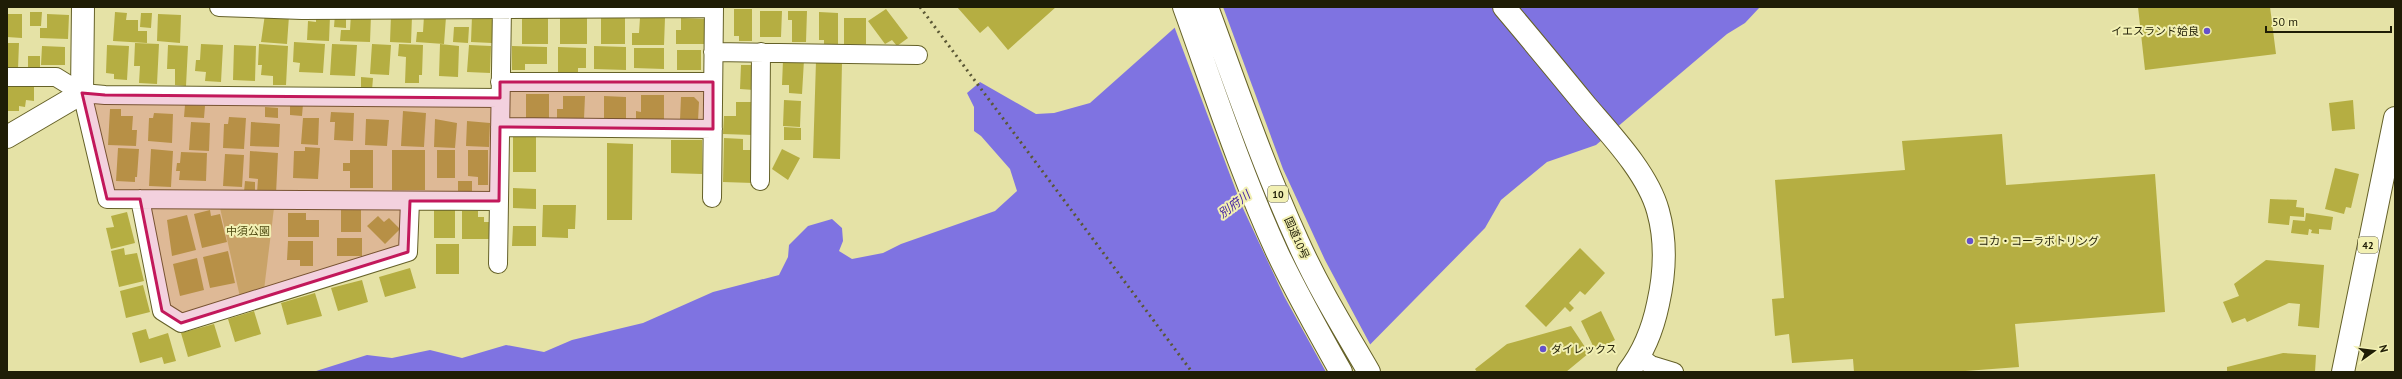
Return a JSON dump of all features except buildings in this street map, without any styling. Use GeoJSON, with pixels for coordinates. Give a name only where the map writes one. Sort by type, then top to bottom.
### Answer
{"type":"FeatureCollection","features":[{"type":"Feature","properties":{"kind":"main road"},"geometry":{"type":"LineString","coordinates":[[7,137],[82,93],[83,7]]}},
{"type":"Feature","properties":{"kind":"main road","name":"国道10号"},"geometry":{"type":"LineString","coordinates":[[1184,7],[1237,155],[1278,253],[1311,319],[1341,372]]}},
{"type":"Feature","properties":{"kind":"main road","name":"国道10号"},"geometry":{"type":"LineString","coordinates":[[1207,7],[1257,146],[1298,242],[1329,305],[1369,372]]}},
{"type":"Feature","properties":{"kind":"main road"},"geometry":{"type":"LineString","coordinates":[[1504,7],[1618,144],[1646,185],[1658,211],[1665,251],[1664,279],[1656,311],[1634,364]]}},
{"type":"Feature","properties":{"kind":"main road","name":"42"},"geometry":{"type":"LineString","coordinates":[[2343,372],[2395,118]]}},
{"type":"Feature","properties":{"kind":"street"},"geometry":{"type":"LineString","coordinates":[[219,7],[302,10],[714,8],[712,198]]}},
{"type":"Feature","properties":{"kind":"street"},"geometry":{"type":"LineString","coordinates":[[498,264],[502,8]]}},
{"type":"Feature","properties":{"kind":"street"},"geometry":{"type":"LineString","coordinates":[[713,52],[918,55]]}},
{"type":"Feature","properties":{"kind":"street"},"geometry":{"type":"LineString","coordinates":[[760,181],[761,52]]}},
{"type":"Feature","properties":{"kind":"street"},"geometry":{"type":"LineString","coordinates":[[7,77],[56,77],[82,93],[105,95],[500,90],[713,82]]}},
{"type":"Feature","properties":{"kind":"street"},"geometry":{"type":"LineString","coordinates":[[82,93],[107,199],[499,201]]}},
{"type":"Feature","properties":{"kind":"street"},"geometry":{"type":"LineString","coordinates":[[500,127],[712,129]]}},
{"type":"Feature","properties":{"kind":"street"},"geometry":{"type":"LineString","coordinates":[[140,199],[162,311],[180,323],[408,252],[410,201]]}},
{"type":"Feature","properties":{"kind":"street"},"geometry":{"type":"LineString","coordinates":[[1634,364],[1651,365],[1674,372]]}},
{"type":"Feature","properties":{"kind":"highlighted area"},"geometry":{"type":"Polygon","coordinates":[[[500,82],[713,82],[713,129],[500,127],[499,201],[410,201],[408,252],[181,323],[162,311],[140,199],[107,199],[82,93],[105,95],[500,98],[500,82]]]}},
{"type":"Feature","properties":{"kind":"green space","name":"中須公園"},"geometry":{"type":"Polygon","coordinates":[[[220,208],[274,208],[264,290],[240,297],[220,208]]]}},
{"type":"Feature","properties":{"kind":"water","name":"別府川"},"geometry":{"type":"Polygon","coordinates":[[[1198,7],[1760,7],[1745,23],[1727,34],[1596,145],[1547,162],[1501,200],[1485,228],[1343,372],[313,372],[367,355],[392,358],[430,350],[462,358],[506,345],[544,352],[572,340],[643,323],[713,292],[779,275],[788,257],[789,245],[808,226],[832,219],[842,228],[843,241],[839,251],[852,259],[883,253],[901,244],[995,211],[1017,191],[1010,169],[981,136],[974,131],[974,107],[967,93],[980,82],[1036,114],[1054,113],[1090,103],[1198,7]]]}},
{"type":"Feature","properties":{"kind":"pier"},"geometry":{"type":"Polygon","coordinates":[[[1195,7],[1223,7],[1283,169],[1325,260],[1371,346],[1346,372],[1326,372],[1284,296],[1241,204],[1174,26],[1195,7]]]}},
{"type":"Feature","properties":{"kind":"railway"},"geometry":{"type":"LineString","coordinates":[[920,7],[1192,372]]}},
{"type":"Feature","properties":{"kind":"place","name":"イエスランド姶良"},"geometry":{"type":"Point","coordinates":[2207,31]}},
{"type":"Feature","properties":{"kind":"place","name":"コカ・コーラボトリング"},"geometry":{"type":"Point","coordinates":[1970,241]}},
{"type":"Feature","properties":{"kind":"place","name":"ダイレックス"},"geometry":{"type":"Point","coordinates":[1543,349]}}]}
